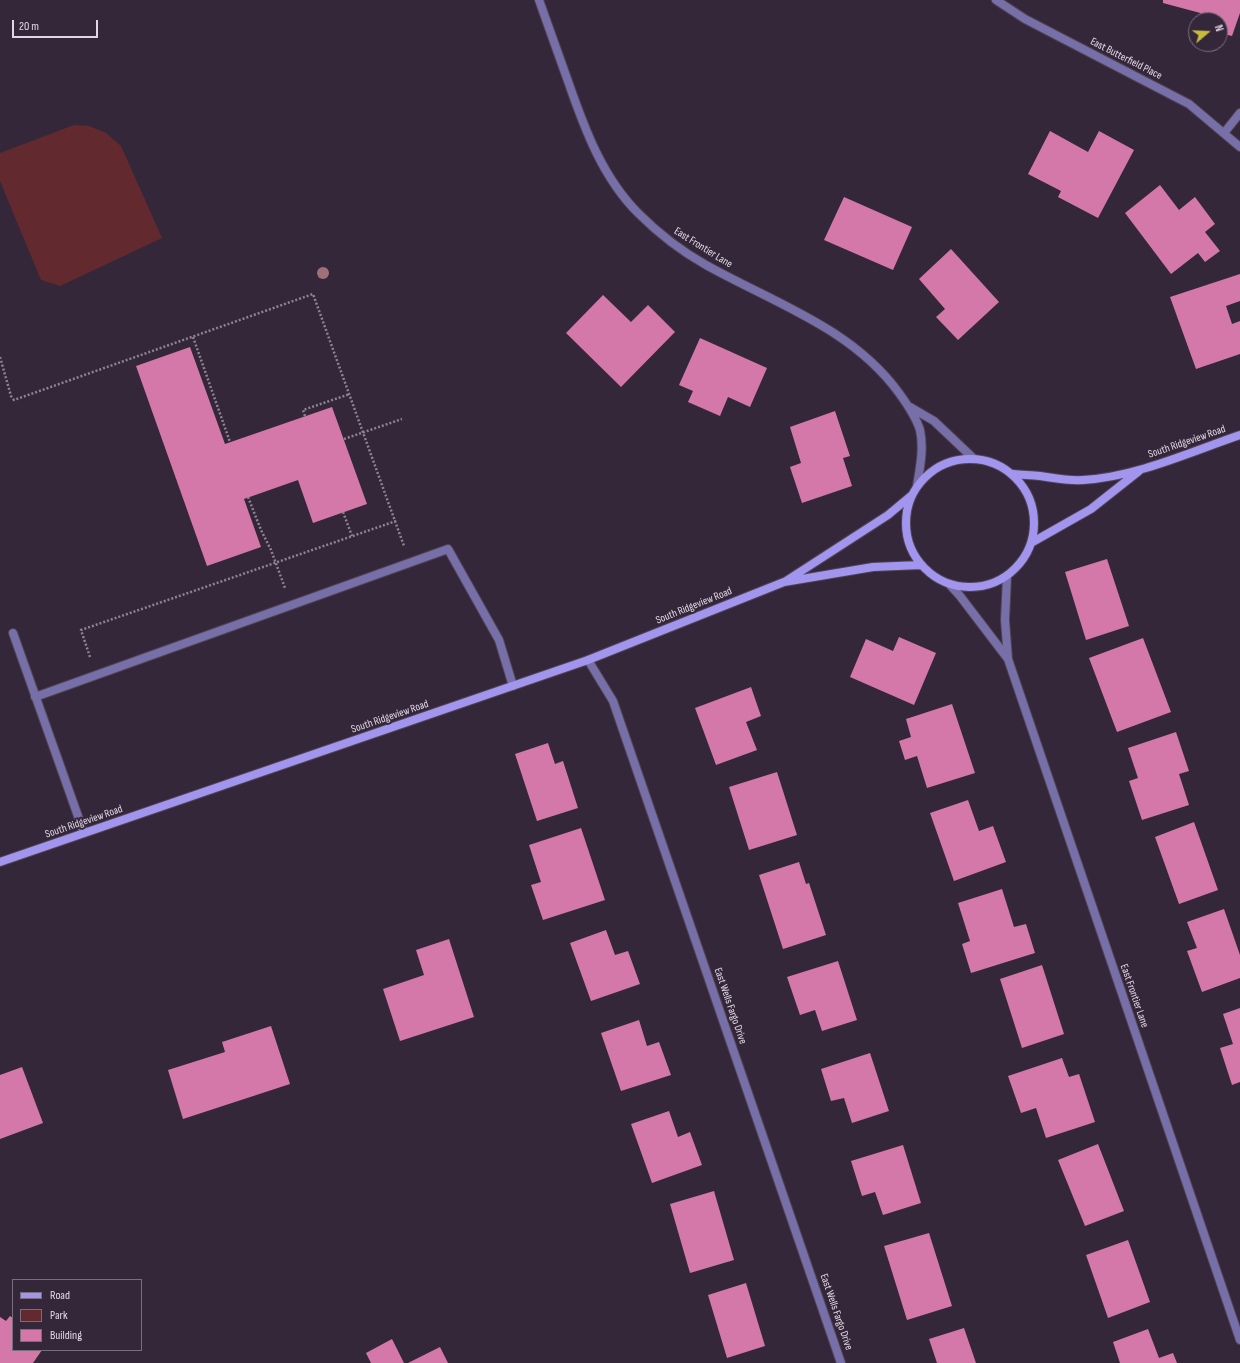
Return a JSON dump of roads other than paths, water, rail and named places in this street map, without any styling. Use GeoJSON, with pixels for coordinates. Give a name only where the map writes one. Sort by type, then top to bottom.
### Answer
{"type":"FeatureCollection","features":[{"type":"Feature","properties":{"kind":"main road","name":"South Ridgeview Road"},"geometry":{"type":"LineString","coordinates":[[1142,469],[1240,435]]}},
{"type":"Feature","properties":{"kind":"main road"},"geometry":{"type":"LineString","coordinates":[[973,458],[995,463],[1013,474],[1026,491],[1034,511],[1034,533],[1028,553],[1015,570],[1007,577],[997,582],[977,587],[950,585],[937,578],[921,565],[910,546],[906,526],[908,505],[917,486],[933,470],[952,461],[973,458]]}},
{"type":"Feature","properties":{"kind":"main road"},"geometry":{"type":"LineString","coordinates":[[1013,474],[1082,480],[1142,469]]}},
{"type":"Feature","properties":{"kind":"main road"},"geometry":{"type":"LineString","coordinates":[[1031,543],[1090,509],[1142,469]]}},
{"type":"Feature","properties":{"kind":"main road"},"geometry":{"type":"LineString","coordinates":[[784,582],[888,515],[914,494]]}},
{"type":"Feature","properties":{"kind":"main road"},"geometry":{"type":"LineString","coordinates":[[784,582],[874,567],[921,565]]}},
{"type":"Feature","properties":{"kind":"main road","name":"South Ridgeview Road"},"geometry":{"type":"LineString","coordinates":[[0,862],[588,660],[784,582]]}},
{"type":"Feature","properties":{"kind":"street","name":"East Frontier Lane"},"geometry":{"type":"LineString","coordinates":[[539,0],[580,116],[593,147],[620,192],[637,212],[672,244],[706,265],[787,306],[834,332],[872,362],[892,383],[909,407]]}},
{"type":"Feature","properties":{"kind":"street","name":"East Butterfield Place"},"geometry":{"type":"LineString","coordinates":[[996,0],[1025,19],[1189,104],[1240,146]]}},
{"type":"Feature","properties":{"kind":"street"},"geometry":{"type":"LineString","coordinates":[[1224,133],[1240,113]]}},
{"type":"Feature","properties":{"kind":"street"},"geometry":{"type":"LineString","coordinates":[[909,407],[934,422],[973,458]]}},
{"type":"Feature","properties":{"kind":"street"},"geometry":{"type":"LineString","coordinates":[[909,407],[920,429],[923,453],[917,486]]}},
{"type":"Feature","properties":{"kind":"street"},"geometry":{"type":"LineString","coordinates":[[35,697],[448,549],[499,640],[513,686]]}},
{"type":"Feature","properties":{"kind":"street"},"geometry":{"type":"LineString","coordinates":[[1007,577],[1005,620],[1008,659]]}},
{"type":"Feature","properties":{"kind":"street"},"geometry":{"type":"LineString","coordinates":[[950,585],[1008,659]]}},
{"type":"Feature","properties":{"kind":"street"},"geometry":{"type":"LineString","coordinates":[[13,633],[84,833]]}},
{"type":"Feature","properties":{"kind":"street","name":"East Frontier Lane"},"geometry":{"type":"LineString","coordinates":[[1008,659],[1240,1340]]}},
{"type":"Feature","properties":{"kind":"street","name":"East Wells Fargo Drive"},"geometry":{"type":"LineString","coordinates":[[588,660],[613,701],[841,1363]]}}]}
